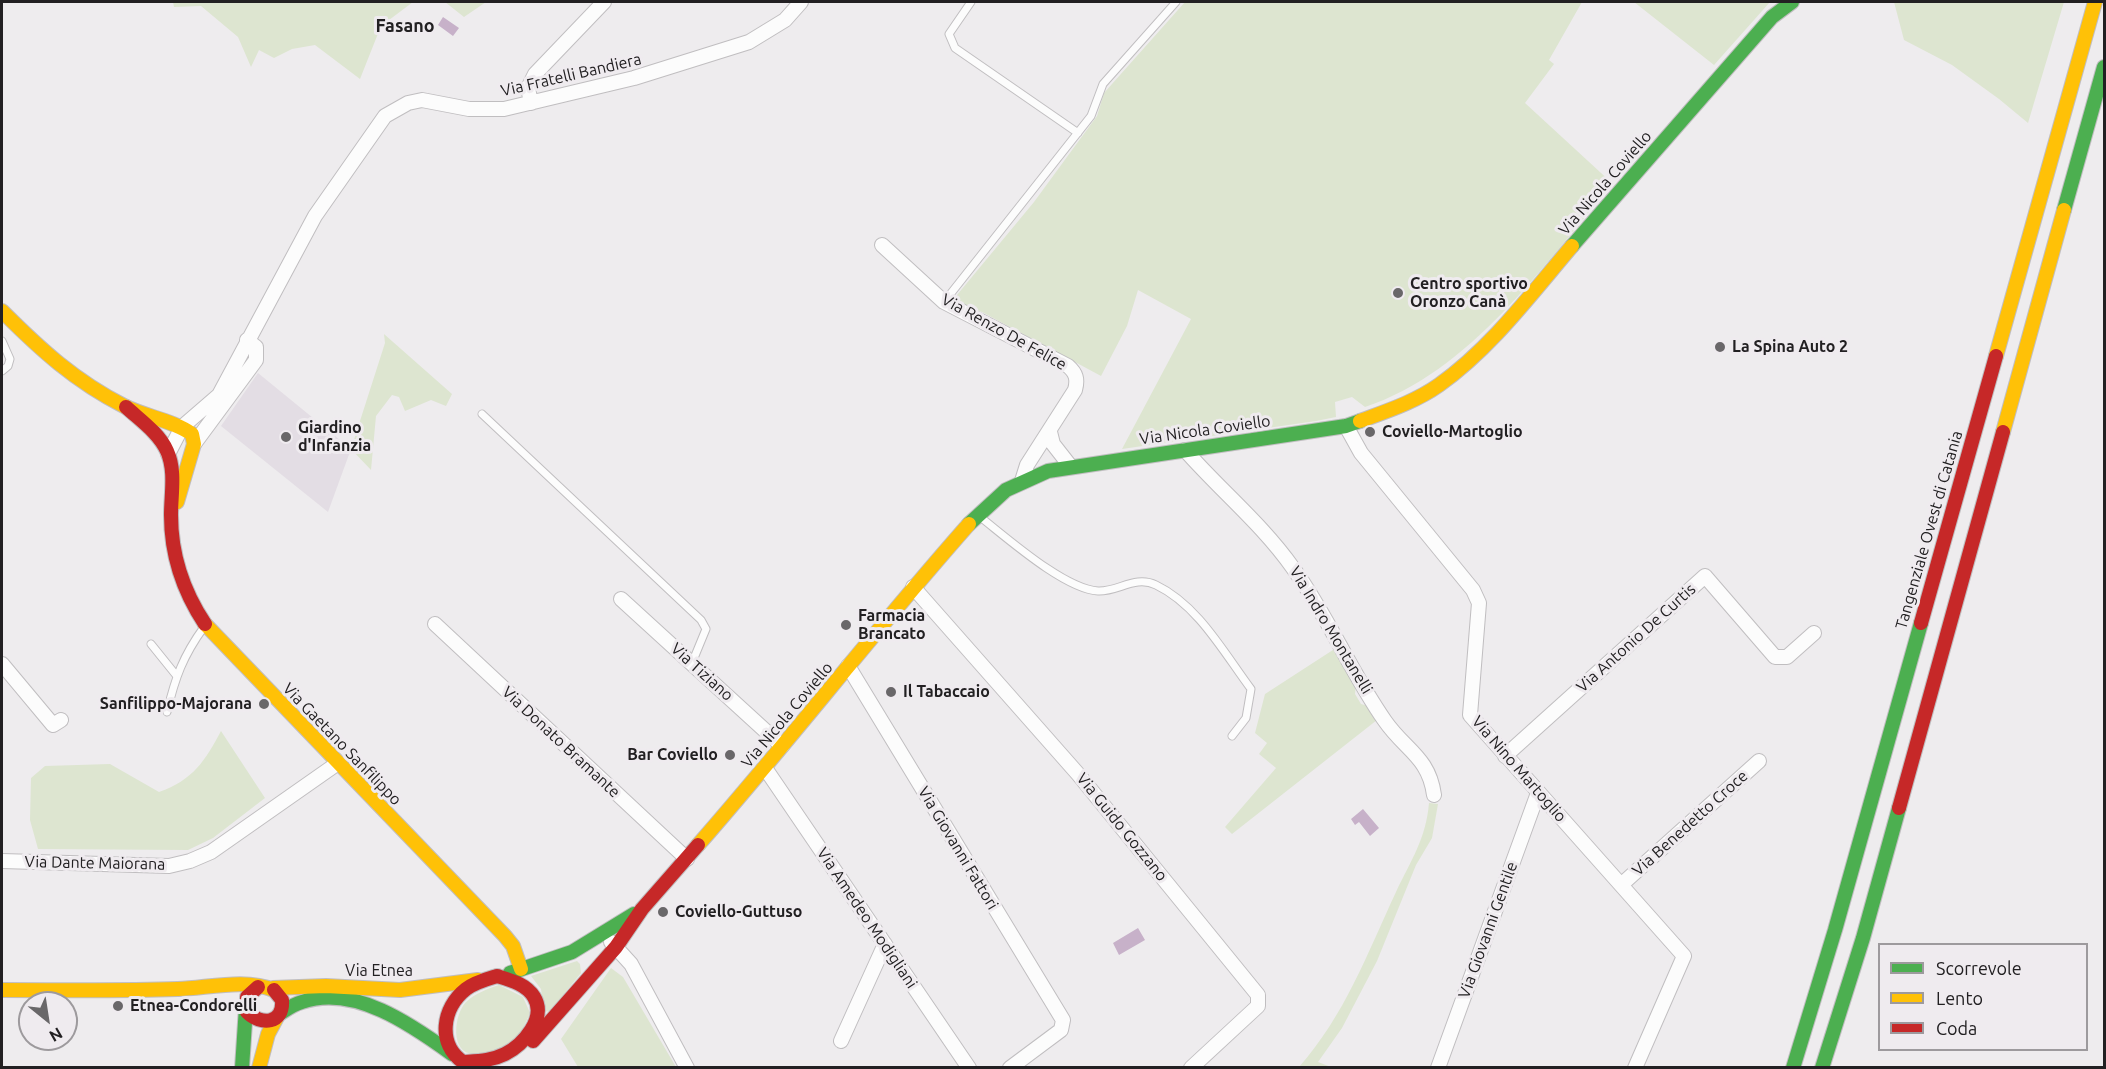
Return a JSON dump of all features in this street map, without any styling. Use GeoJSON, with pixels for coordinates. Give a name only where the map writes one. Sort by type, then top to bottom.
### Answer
{"type":"FeatureCollection","features":[{"type":"Feature","properties":{"kind":"main road","name":"Via Nicola Coviello"},"geometry":{"type":"LineString","coordinates":[[642,909],[765,768],[913,587],[991,501],[1022,481],[1071,466],[1346,426],[1410,402],[1438,386],[1469,362],[1772,17],[1792,2]]}},
{"type":"Feature","properties":{"kind":"main road","name":"Tangenziale Ovest di Catania"},"geometry":{"type":"LineString","coordinates":[[1793,1068],[1835,930],[2095,2]]}},
{"type":"Feature","properties":{"kind":"main road"},"geometry":{"type":"LineString","coordinates":[[1822,1068],[1863,938],[2104,67]]}},
{"type":"Feature","properties":{"kind":"main road"},"geometry":{"type":"LineString","coordinates":[[2,311],[45,355],[126,407],[158,438],[168,454]]}},
{"type":"Feature","properties":{"kind":"main road"},"geometry":{"type":"LineString","coordinates":[[126,407],[182,427],[192,434],[194,444],[171,524]]}},
{"type":"Feature","properties":{"kind":"main road","name":"Via Gaetano Sanfilippo"},"geometry":{"type":"LineString","coordinates":[[168,454],[171,524],[182,584],[206,625],[505,936],[513,946],[520,969]]}},
{"type":"Feature","properties":{"kind":"main road"},"geometry":{"type":"LineString","coordinates":[[642,909],[616,947],[527,1049],[497,1066],[477,1066],[457,1060],[445,1034],[448,1015],[458,996],[491,978],[572,952],[642,909]]}},
{"type":"Feature","properties":{"kind":"main road"},"geometry":{"type":"LineString","coordinates":[[572,952],[581,954],[586,960],[590,976]]}},
{"type":"Feature","properties":{"kind":"main road"},"geometry":{"type":"LineString","coordinates":[[491,978],[518,983],[533,999],[538,1020],[527,1049]]}},
{"type":"Feature","properties":{"kind":"main road","name":"Via Etnea"},"geometry":{"type":"LineString","coordinates":[[273,988],[326,986],[400,990],[491,978]]}},
{"type":"Feature","properties":{"kind":"main road"},"geometry":{"type":"LineString","coordinates":[[2,990],[180,989],[204,986],[273,988],[282,996],[279,1016],[268,1034],[259,1068]]}},
{"type":"Feature","properties":{"kind":"main road"},"geometry":{"type":"LineString","coordinates":[[242,1068],[246,1004],[250,993],[258,987]]}},
{"type":"Feature","properties":{"kind":"main road"},"geometry":{"type":"LineString","coordinates":[[180,989],[224,995],[246,1004],[255,1020],[266,1023],[279,1016]]}},
{"type":"Feature","properties":{"kind":"main road","name":"Via Etnea"},"geometry":{"type":"LineString","coordinates":[[279,1016],[296,1002],[307,999],[325,998],[351,1002],[393,1016],[457,1060]]}},
{"type":"Feature","properties":{"kind":"street"},"geometry":{"type":"LineString","coordinates":[[531,103],[528,88],[535,74],[578,26],[604,2]]}},
{"type":"Feature","properties":{"kind":"street","name":"Via Fratelli Bandiera"},"geometry":{"type":"LineString","coordinates":[[182,427],[219,394],[293,261],[315,216],[385,116],[408,103],[422,100],[484,110],[531,103],[634,78],[749,42],[784,20],[801,2]]}},
{"type":"Feature","properties":{"kind":"street","name":"Via Renzo De Felice"},"geometry":{"type":"LineString","coordinates":[[882,245],[944,302],[1068,366],[1075,372],[1077,381],[1075,390],[1050,432]]}},
{"type":"Feature","properties":{"kind":"street"},"geometry":{"type":"LineString","coordinates":[[194,444],[256,360],[256,347],[247,340]]}},
{"type":"Feature","properties":{"kind":"street","name":"Via Nino Martoglio"},"geometry":{"type":"LineString","coordinates":[[1346,426],[1361,453],[1473,590],[1479,603],[1470,715],[1684,956],[1635,1068]]}},
{"type":"Feature","properties":{"kind":"street"},"geometry":{"type":"LineString","coordinates":[[168,454],[182,427]]}},
{"type":"Feature","properties":{"kind":"street"},"geometry":{"type":"LineString","coordinates":[[1050,432],[1053,444],[1071,466]]}},
{"type":"Feature","properties":{"kind":"street"},"geometry":{"type":"LineString","coordinates":[[1022,481],[1027,465],[1050,432]]}},
{"type":"Feature","properties":{"kind":"street","name":"Via Indro Montanelli"},"geometry":{"type":"LineString","coordinates":[[1185,450],[1243,509],[1295,570],[1385,721],[1425,764],[1431,775],[1434,795]]}},
{"type":"Feature","properties":{"kind":"street","name":"Via Antonio De Curtis"},"geometry":{"type":"LineString","coordinates":[[1505,756],[1705,576],[1776,657],[1787,657],[1814,633]]}},
{"type":"Feature","properties":{"kind":"street","name":"Via Guido Gozzano"},"geometry":{"type":"LineString","coordinates":[[913,587],[1078,774],[1258,995],[1258,1006],[1191,1068]]}},
{"type":"Feature","properties":{"kind":"street","name":"Via Tiziano"},"geometry":{"type":"LineString","coordinates":[[621,599],[782,746]]}},
{"type":"Feature","properties":{"kind":"street","name":"Via Donato Bramante"},"geometry":{"type":"LineString","coordinates":[[435,624],[687,859]]}},
{"type":"Feature","properties":{"kind":"street"},"geometry":{"type":"LineString","coordinates":[[2,664],[57,723]]}},
{"type":"Feature","properties":{"kind":"street","name":"Via Giovanni Fattori"},"geometry":{"type":"LineString","coordinates":[[849,666],[1063,1020],[1061,1030],[1010,1068]]}},
{"type":"Feature","properties":{"kind":"street","name":"Via Benedetto Croce"},"geometry":{"type":"LineString","coordinates":[[1621,885],[1759,761]]}},
{"type":"Feature","properties":{"kind":"street","name":"Via Dante Maiorana"},"geometry":{"type":"LineString","coordinates":[[2,861],[169,866],[190,861],[211,852],[338,763]]}},
{"type":"Feature","properties":{"kind":"street","name":"Via Amedeo Modigliani"},"geometry":{"type":"LineString","coordinates":[[765,768],[969,1068]]}},
{"type":"Feature","properties":{"kind":"street","name":"Via Giovanni Gentile"},"geometry":{"type":"LineString","coordinates":[[1438,1068],[1538,793]]}},
{"type":"Feature","properties":{"kind":"street"},"geometry":{"type":"LineString","coordinates":[[602,933],[632,964],[687,1068]]}},
{"type":"Feature","properties":{"kind":"street"},"geometry":{"type":"LineString","coordinates":[[841,1041],[885,944]]}},
{"type":"Feature","properties":{"kind":"lane"},"geometry":{"type":"LineString","coordinates":[[970,2],[948,34],[955,48],[1078,133]]}},
{"type":"Feature","properties":{"kind":"lane"},"geometry":{"type":"LineString","coordinates":[[944,302],[1091,116],[1102,84],[1176,2]]}},
{"type":"Feature","properties":{"kind":"lane"},"geometry":{"type":"LineString","coordinates":[[2,341],[10,359],[8,366],[2,371]]}},
{"type":"Feature","properties":{"kind":"lane"},"geometry":{"type":"LineString","coordinates":[[482,414],[701,620],[706,628],[692,663]]}},
{"type":"Feature","properties":{"kind":"lane"},"geometry":{"type":"LineString","coordinates":[[976,515],[1066,581],[1098,591],[1139,581],[1154,584],[1188,607],[1251,689],[1246,718],[1232,736]]}},
{"type":"Feature","properties":{"kind":"lane"},"geometry":{"type":"LineString","coordinates":[[167,712],[176,675],[190,646],[206,625]]}},
{"type":"Feature","properties":{"kind":"lane"},"geometry":{"type":"LineString","coordinates":[[151,644],[176,675]]}},
{"type":"Feature","properties":{"kind":"shaded area"},"geometry":{"type":"Polygon","coordinates":[[[443,17],[459,28],[453,36],[438,25],[443,17]]]}},
{"type":"Feature","properties":{"kind":"shaded area","name":"Giardino d'Infanzia"},"geometry":{"type":"Polygon","coordinates":[[[258,373],[351,449],[328,512],[221,426],[258,373]]]}},
{"type":"Feature","properties":{"kind":"shaded area"},"geometry":{"type":"Polygon","coordinates":[[[1363,809],[1379,828],[1370,836],[1359,822],[1355,825],[1351,819],[1363,809]]]}},
{"type":"Feature","properties":{"kind":"shaded area"},"geometry":{"type":"Polygon","coordinates":[[[1138,928],[1145,940],[1119,955],[1113,943],[1138,928]]]}},
{"type":"Feature","properties":{"kind":"green space"},"geometry":{"type":"Polygon","coordinates":[[[173,2],[413,2],[381,26],[360,79],[315,45],[292,49],[274,58],[259,50],[251,67],[238,37],[201,6],[174,7],[173,2]]]}},
{"type":"Feature","properties":{"kind":"green space"},"geometry":{"type":"Polygon","coordinates":[[[445,2],[486,2],[464,17],[445,2]]]}},
{"type":"Feature","properties":{"kind":"green space"},"geometry":{"type":"Polygon","coordinates":[[[1185,2],[1582,2],[1549,60],[1554,64],[1525,103],[1613,184],[1502,313],[1471,343],[1438,369],[1403,391],[1365,407],[1352,397],[1335,402],[1336,417],[1122,449],[1191,319],[1138,290],[1127,326],[1101,376],[982,312],[963,307],[957,295],[1034,202],[1097,116],[1104,93],[1185,2]]]}},
{"type":"Feature","properties":{"kind":"green space"},"geometry":{"type":"Polygon","coordinates":[[[1634,2],[1770,2],[1714,65],[1634,2]]]}},
{"type":"Feature","properties":{"kind":"green space"},"geometry":{"type":"Polygon","coordinates":[[[1894,2],[2064,2],[2028,123],[1952,65],[1904,40],[1894,2]]]}},
{"type":"Feature","properties":{"kind":"green space"},"geometry":{"type":"Polygon","coordinates":[[[384,334],[452,394],[446,406],[431,400],[405,411],[399,397],[392,395],[376,416],[371,470],[351,449],[385,343],[384,334]]]}},
{"type":"Feature","properties":{"kind":"green space"},"geometry":{"type":"Polygon","coordinates":[[[1336,648],[1356,684],[1355,694],[1361,704],[1368,706],[1377,720],[1232,834],[1225,827],[1276,768],[1259,754],[1267,743],[1255,733],[1265,694],[1336,648]]]}},
{"type":"Feature","properties":{"kind":"green space"},"geometry":{"type":"Polygon","coordinates":[[[221,731],[265,798],[213,838],[188,850],[38,849],[30,820],[31,778],[45,766],[110,764],[159,792],[181,782],[197,768],[221,731]]]}},
{"type":"Feature","properties":{"kind":"green space"},"geometry":{"type":"Polygon","coordinates":[[[1429,803],[1438,804],[1432,838],[1416,865],[1377,961],[1342,1028],[1318,1062],[1331,1067],[1299,1067],[1329,1026],[1365,961],[1417,849],[1425,828],[1429,803]]]}},
{"type":"Feature","properties":{"kind":"green space"},"geometry":{"type":"Polygon","coordinates":[[[577,961],[580,964],[581,973],[550,1011],[544,1012],[541,989],[531,976],[577,961]]]}},
{"type":"Feature","properties":{"kind":"green space"},"geometry":{"type":"Polygon","coordinates":[[[611,968],[623,977],[676,1067],[578,1067],[561,1039],[611,968]]]}},
{"type":"Feature","properties":{"kind":"green space"},"geometry":{"type":"Polygon","coordinates":[[[499,985],[523,997],[530,1013],[516,1044],[485,1053],[467,1053],[461,1048],[456,1033],[462,1008],[474,996],[499,985]]]}},
{"type":"Feature","properties":{"kind":"traffic: fast"},"geometry":{"type":"LineString","coordinates":[[1572,246],[1772,17],[1792,2]]}},
{"type":"Feature","properties":{"kind":"traffic: fast"},"geometry":{"type":"LineString","coordinates":[[2064,210],[2104,67]]}},
{"type":"Feature","properties":{"kind":"traffic: fast"},"geometry":{"type":"LineString","coordinates":[[969,524],[1006,490],[1048,471],[1346,426],[1360,421]]}},
{"type":"Feature","properties":{"kind":"traffic: fast"},"geometry":{"type":"LineString","coordinates":[[1793,1068],[1835,930],[1921,623]]}},
{"type":"Feature","properties":{"kind":"traffic: fast"},"geometry":{"type":"LineString","coordinates":[[1822,1068],[1863,938],[1899,808]]}},
{"type":"Feature","properties":{"kind":"traffic: fast"},"geometry":{"type":"LineString","coordinates":[[510,973],[572,952],[634,914]]}},
{"type":"Feature","properties":{"kind":"traffic: fast"},"geometry":{"type":"LineString","coordinates":[[281,1013],[299,1003],[322,998],[342,998],[382,1010],[419,1031],[452,1054]]}},
{"type":"Feature","properties":{"kind":"traffic: fast"},"geometry":{"type":"LineString","coordinates":[[242,1068],[246,1007]]}},
{"type":"Feature","properties":{"kind":"traffic: slow"},"geometry":{"type":"LineString","coordinates":[[1996,356],[2095,2]]}},
{"type":"Feature","properties":{"kind":"traffic: slow"},"geometry":{"type":"LineString","coordinates":[[2003,432],[2064,210]]}},
{"type":"Feature","properties":{"kind":"traffic: slow"},"geometry":{"type":"LineString","coordinates":[[1360,421],[1401,406],[1439,385],[1458,370],[1510,320],[1572,246]]}},
{"type":"Feature","properties":{"kind":"traffic: slow"},"geometry":{"type":"LineString","coordinates":[[2,311],[45,352],[90,386],[124,406],[176,425],[192,434],[194,444],[177,502]]}},
{"type":"Feature","properties":{"kind":"traffic: slow"},"geometry":{"type":"LineString","coordinates":[[698,845],[969,524]]}},
{"type":"Feature","properties":{"kind":"traffic: slow"},"geometry":{"type":"LineString","coordinates":[[205,624],[505,936],[513,946],[521,969]]}},
{"type":"Feature","properties":{"kind":"traffic: slow"},"geometry":{"type":"LineString","coordinates":[[273,988],[326,986],[400,990],[478,980]]}},
{"type":"Feature","properties":{"kind":"traffic: slow"},"geometry":{"type":"LineString","coordinates":[[2,990],[156,990],[239,984],[263,986],[274,990]]}},
{"type":"Feature","properties":{"kind":"traffic: slow"},"geometry":{"type":"LineString","coordinates":[[259,1068],[268,1034],[276,1019]]}},
{"type":"Feature","properties":{"kind":"traffic: jam"},"geometry":{"type":"LineString","coordinates":[[1921,623],[1996,356]]}},
{"type":"Feature","properties":{"kind":"traffic: jam"},"geometry":{"type":"LineString","coordinates":[[126,407],[164,444],[170,459],[173,544],[190,599],[205,624]]}},
{"type":"Feature","properties":{"kind":"traffic: jam"},"geometry":{"type":"LineString","coordinates":[[1899,808],[2003,432]]}},
{"type":"Feature","properties":{"kind":"traffic: jam"},"geometry":{"type":"LineString","coordinates":[[533,1041],[616,947],[642,909],[698,845]]}},
{"type":"Feature","properties":{"kind":"traffic: jam"},"geometry":{"type":"LineString","coordinates":[[497,976],[517,983],[531,993],[537,1005],[535,1022],[526,1038],[505,1054],[490,1059],[463,1062],[449,1046],[446,1036],[448,1016],[452,1006],[466,989],[497,976]]}},
{"type":"Feature","properties":{"kind":"traffic: jam"},"geometry":{"type":"LineString","coordinates":[[258,987],[247,997],[247,1012],[265,1021],[275,1018],[282,1008],[282,1000],[274,990]]}},
{"type":"Feature","properties":{"kind":"place","name":"Centro sportivo Oronzo Canà"},"geometry":{"type":"Point","coordinates":[1398,293]}},
{"type":"Feature","properties":{"kind":"place","name":"La Spina Auto 2"},"geometry":{"type":"Point","coordinates":[1720,347]}},
{"type":"Feature","properties":{"kind":"place","name":"Coviello-Martoglio"},"geometry":{"type":"Point","coordinates":[1370,432]}},
{"type":"Feature","properties":{"kind":"place","name":"Giardino d'Infanzia"},"geometry":{"type":"Point","coordinates":[286,437]}},
{"type":"Feature","properties":{"kind":"place","name":"Farmacia Brancato"},"geometry":{"type":"Point","coordinates":[846,625]}},
{"type":"Feature","properties":{"kind":"place","name":"Il Tabaccaio"},"geometry":{"type":"Point","coordinates":[891,692]}},
{"type":"Feature","properties":{"kind":"place","name":"Sanfilippo-Majorana"},"geometry":{"type":"Point","coordinates":[264,704]}},
{"type":"Feature","properties":{"kind":"place","name":"Bar Coviello"},"geometry":{"type":"Point","coordinates":[730,755]}},
{"type":"Feature","properties":{"kind":"place","name":"Coviello-Guttuso"},"geometry":{"type":"Point","coordinates":[663,912]}},
{"type":"Feature","properties":{"kind":"place","name":"Etnea-Condorelli"},"geometry":{"type":"Point","coordinates":[118,1006]}},
{"type":"Feature","properties":{"kind":"district","name":"Fasano"},"geometry":{"type":"Point","coordinates":[405,26]}}]}
